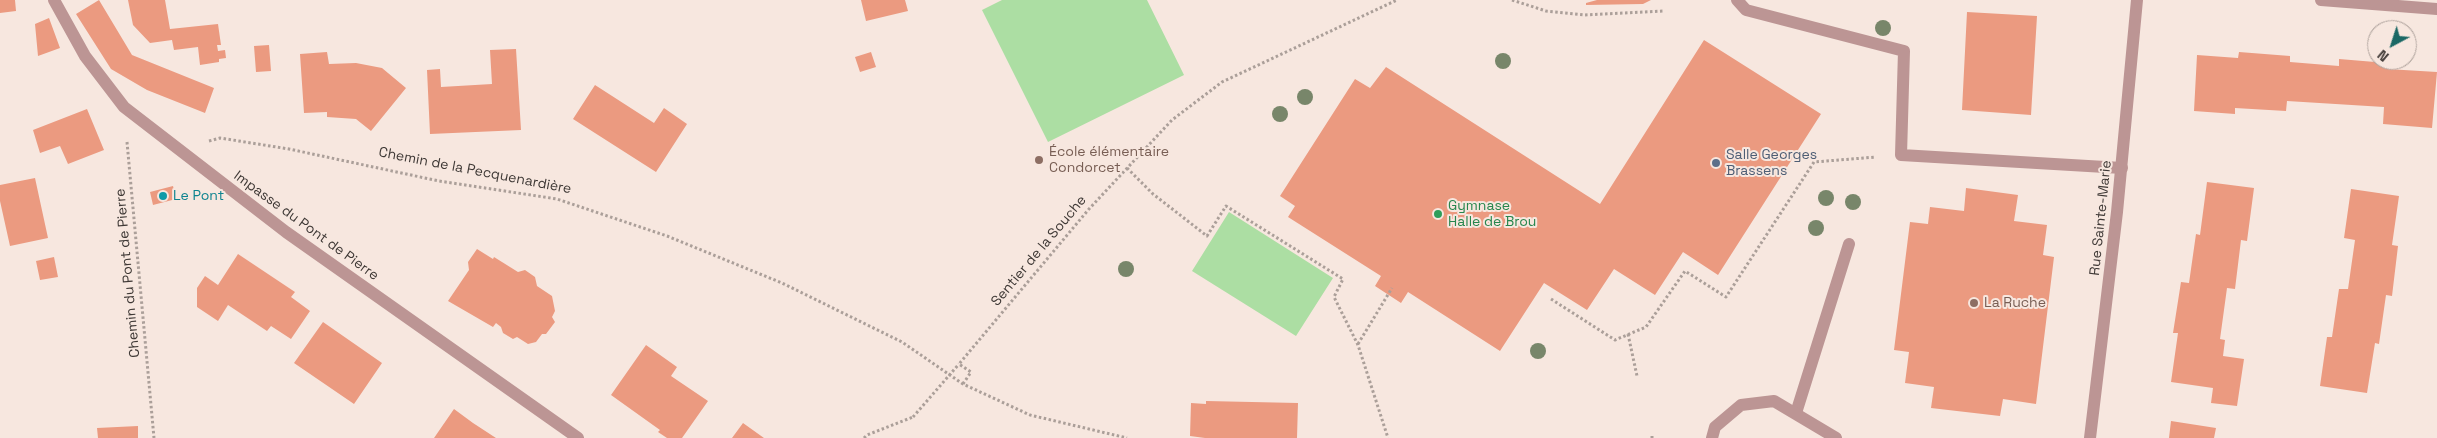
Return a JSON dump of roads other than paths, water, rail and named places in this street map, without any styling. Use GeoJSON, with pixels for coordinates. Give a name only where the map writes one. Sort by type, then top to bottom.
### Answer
{"type":"FeatureCollection","features":[{"type":"Feature","properties":{"kind":"street","name":"Impasse du Pont de Pierre"},"geometry":{"type":"LineString","coordinates":[[54,0],[85,56],[124,107],[286,232],[578,438]]}},
{"type":"Feature","properties":{"kind":"street"},"geometry":{"type":"LineString","coordinates":[[1737,0],[1746,10],[1904,51],[1901,155],[2122,168]]}},
{"type":"Feature","properties":{"kind":"street","name":"Rue Sainte-Marie"},"geometry":{"type":"LineString","coordinates":[[2090,438],[2122,168],[2137,0]]}},
{"type":"Feature","properties":{"kind":"street"},"geometry":{"type":"LineString","coordinates":[[2322,0],[2437,9]]}},
{"type":"Feature","properties":{"kind":"street"},"geometry":{"type":"LineString","coordinates":[[1796,413],[1849,244]]}},
{"type":"Feature","properties":{"kind":"street"},"geometry":{"type":"LineString","coordinates":[[1712,438],[1716,427],[1741,405],[1774,401],[1836,438]]}},
{"type":"Feature","properties":{"kind":"place","name":"École élémentaire Condorcet"},"geometry":{"type":"Point","coordinates":[1039,160]}},
{"type":"Feature","properties":{"kind":"place","name":"Salle Georges Brassens"},"geometry":{"type":"Point","coordinates":[1716,163]}},
{"type":"Feature","properties":{"kind":"place","name":"Le Pont"},"geometry":{"type":"Point","coordinates":[163,196]}},
{"type":"Feature","properties":{"kind":"place","name":"Gymnase Halle de Brou"},"geometry":{"type":"Point","coordinates":[1438,214]}},
{"type":"Feature","properties":{"kind":"place","name":"La Ruche"},"geometry":{"type":"Point","coordinates":[1974,303]}}]}
